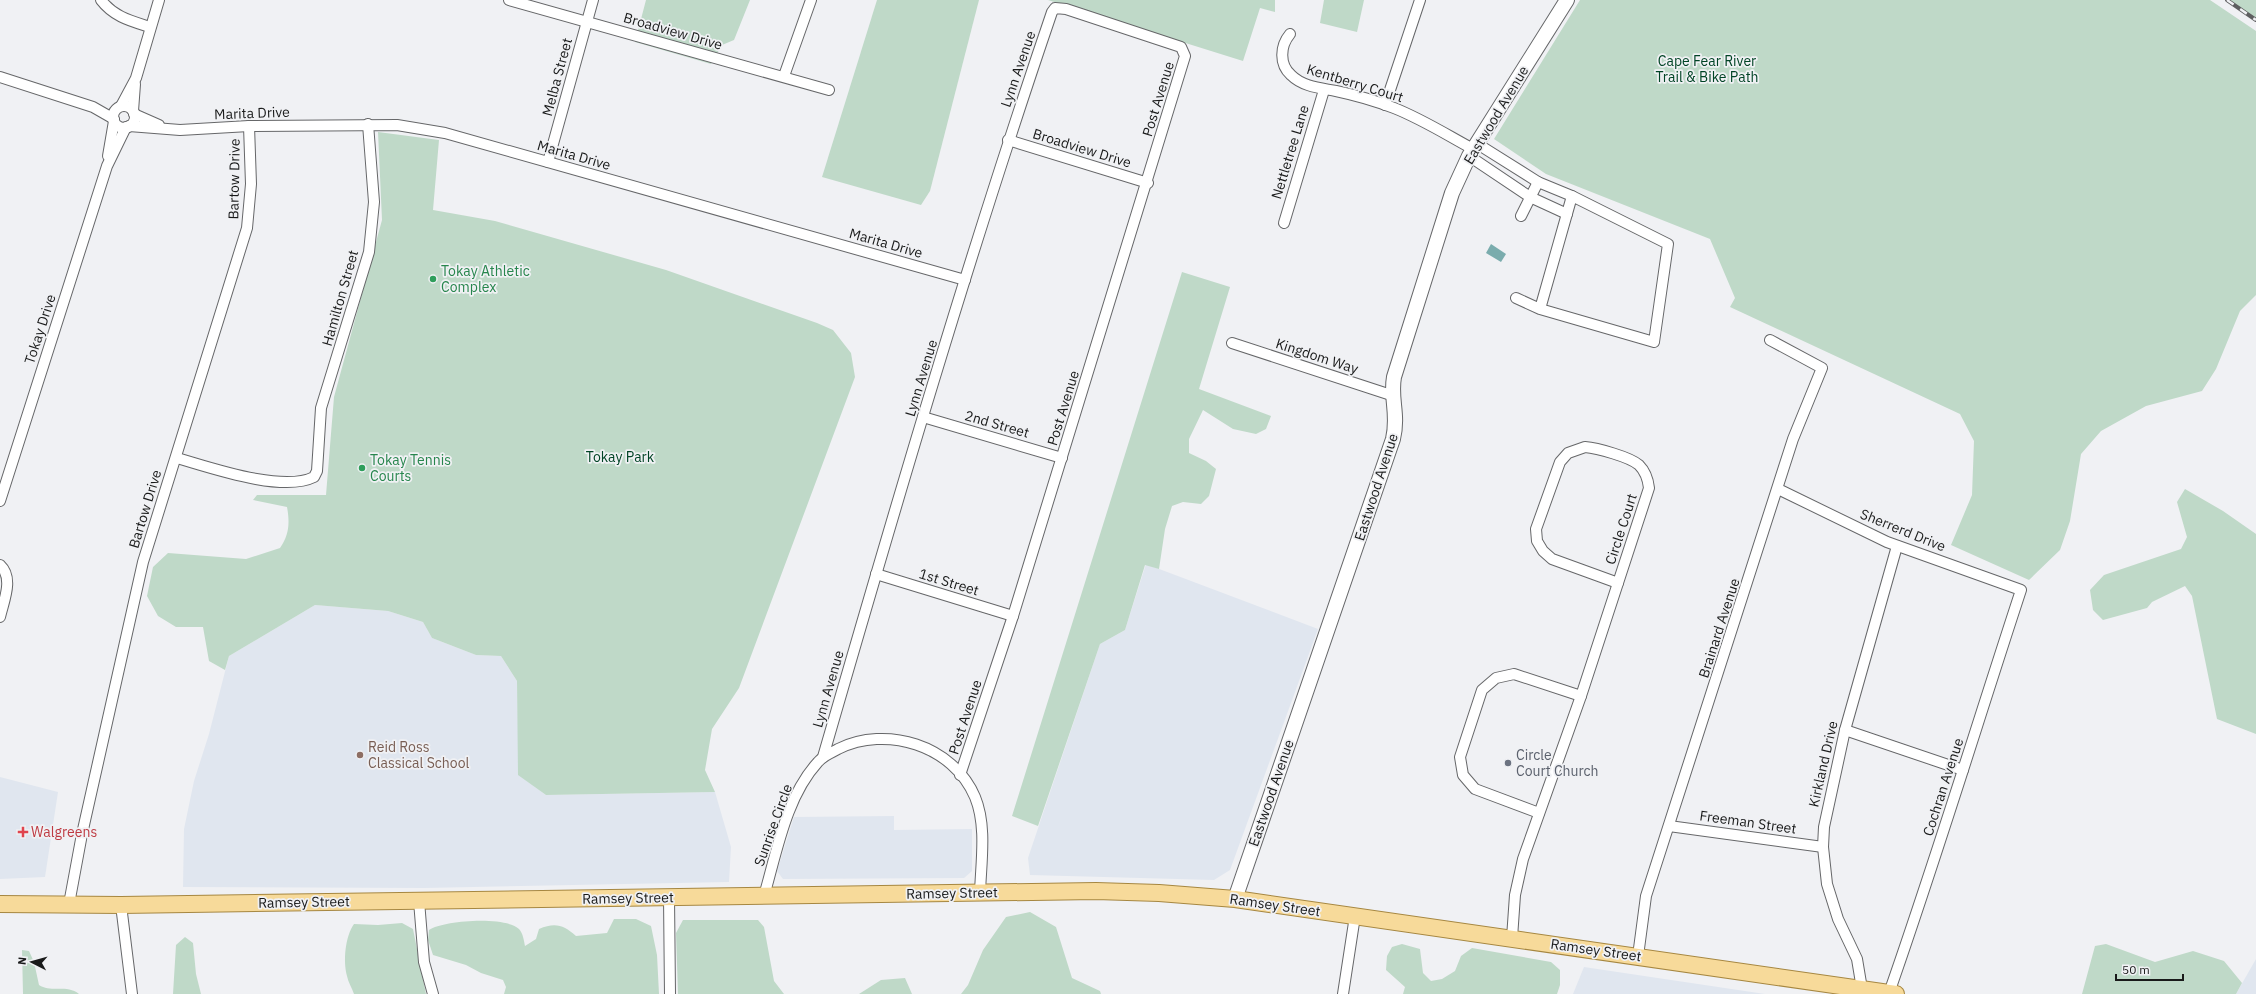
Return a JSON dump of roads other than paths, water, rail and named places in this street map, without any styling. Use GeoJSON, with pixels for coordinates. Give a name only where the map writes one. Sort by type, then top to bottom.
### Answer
{"type":"FeatureCollection","features":[{"type":"Feature","properties":{"kind":"main road","name":"Ramsey Street"},"geometry":{"type":"LineString","coordinates":[[0,904],[121,905],[1118,891],[1235,899],[1892,993]]}},
{"type":"Feature","properties":{"kind":"street"},"geometry":{"type":"LineString","coordinates":[[101,0],[108,9],[122,18],[150,27]]}},
{"type":"Feature","properties":{"kind":"street"},"geometry":{"type":"LineString","coordinates":[[0,76],[93,107],[114,120],[119,126],[128,127],[134,120],[136,78],[159,0]]}},
{"type":"Feature","properties":{"kind":"street","name":"Broadview Drive"},"geometry":{"type":"LineString","coordinates":[[509,0],[784,76],[829,90]]}},
{"type":"Feature","properties":{"kind":"street","name":"Melba Street"},"geometry":{"type":"LineString","coordinates":[[548,162],[592,0]]}},
{"type":"Feature","properties":{"kind":"street"},"geometry":{"type":"LineString","coordinates":[[784,76],[810,0]]}},
{"type":"Feature","properties":{"kind":"street"},"geometry":{"type":"LineString","coordinates":[[1385,105],[1420,0]]}},
{"type":"Feature","properties":{"kind":"street","name":"Eastwood Avenue"},"geometry":{"type":"LineString","coordinates":[[1235,899],[1393,439],[1397,414],[1394,396],[1394,377],[1452,193],[1473,150],[1567,0]]}},
{"type":"Feature","properties":{"kind":"street","name":"Post Avenue"},"geometry":{"type":"LineString","coordinates":[[960,775],[1013,616],[1148,183],[1184,60],[1184,49],[1066,9],[1053,10]]}},
{"type":"Feature","properties":{"kind":"street","name":"Lynn Avenue"},"geometry":{"type":"LineString","coordinates":[[823,757],[876,574],[1008,140],[1053,10]]}},
{"type":"Feature","properties":{"kind":"street","name":"Kentberry Court"},"geometry":{"type":"LineString","coordinates":[[1290,34],[1282,50],[1285,68],[1298,81],[1324,90],[1385,105],[1423,121],[1473,150]]}},
{"type":"Feature","properties":{"kind":"street"},"geometry":{"type":"LineString","coordinates":[[114,120],[114,114],[136,78]]}},
{"type":"Feature","properties":{"kind":"street","name":"Nettletree Lane"},"geometry":{"type":"LineString","coordinates":[[1284,223],[1324,90]]}},
{"type":"Feature","properties":{"kind":"street"},"geometry":{"type":"LineString","coordinates":[[93,107],[128,106],[134,112]]}},
{"type":"Feature","properties":{"kind":"street","name":"Marita Drive"},"geometry":{"type":"LineString","coordinates":[[134,112],[166,128]]}},
{"type":"Feature","properties":{"kind":"street","name":"Tokay Drive"},"geometry":{"type":"LineString","coordinates":[[0,501],[4,475],[107,166],[114,120]]}},
{"type":"Feature","properties":{"kind":"street","name":"Marita Drive"},"geometry":{"type":"LineString","coordinates":[[128,127],[180,130],[249,126],[368,124],[397,125],[445,132],[965,280]]}},
{"type":"Feature","properties":{"kind":"street","name":"Hamilton Street"},"geometry":{"type":"LineString","coordinates":[[177,458],[247,478],[304,481],[314,477],[317,470],[321,408],[369,252],[374,202],[368,124]]}},
{"type":"Feature","properties":{"kind":"street","name":"Bartow Drive"},"geometry":{"type":"LineString","coordinates":[[69,904],[144,562],[248,228],[251,184],[249,126]]}},
{"type":"Feature","properties":{"kind":"street","name":"Tokay Drive"},"geometry":{"type":"LineString","coordinates":[[107,166],[128,127]]}},
{"type":"Feature","properties":{"kind":"street","name":"Broadview Drive"},"geometry":{"type":"LineString","coordinates":[[1008,140],[1148,183]]}},
{"type":"Feature","properties":{"kind":"street"},"geometry":{"type":"LineString","coordinates":[[1473,150],[1538,182],[1572,196],[1668,244],[1654,342],[1540,309],[1516,298]]}},
{"type":"Feature","properties":{"kind":"street"},"geometry":{"type":"LineString","coordinates":[[1473,150],[1530,197],[1567,214]]}},
{"type":"Feature","properties":{"kind":"street"},"geometry":{"type":"LineString","coordinates":[[1521,216],[1538,182]]}},
{"type":"Feature","properties":{"kind":"street"},"geometry":{"type":"LineString","coordinates":[[1540,309],[1572,196]]}},
{"type":"Feature","properties":{"kind":"street","name":"Brainard Avenue"},"geometry":{"type":"LineString","coordinates":[[1638,956],[1646,896],[1793,439],[1822,368],[1770,340]]}},
{"type":"Feature","properties":{"kind":"street","name":"Kingdom Way"},"geometry":{"type":"LineString","coordinates":[[1232,343],[1394,396]]}},
{"type":"Feature","properties":{"kind":"street","name":"2nd Street"},"geometry":{"type":"LineString","coordinates":[[923,418],[1062,458]]}},
{"type":"Feature","properties":{"kind":"street","name":"Circle Court"},"geometry":{"type":"LineString","coordinates":[[1512,938],[1518,877],[1539,813],[1581,696],[1618,583],[1647,494],[1648,482],[1643,470],[1634,462],[1591,447],[1579,448],[1568,453],[1560,462],[1536,528],[1537,541],[1543,551],[1552,559],[1618,583]]}},
{"type":"Feature","properties":{"kind":"street","name":"Sherrerd Drive"},"geometry":{"type":"LineString","coordinates":[[1778,489],[1897,546],[2021,590]]}},
{"type":"Feature","properties":{"kind":"street","name":"Kirkland Drive"},"geometry":{"type":"LineString","coordinates":[[1862,989],[1857,958],[1831,902],[1827,884],[1823,847],[1826,809],[1845,730],[1897,546]]}},
{"type":"Feature","properties":{"kind":"street"},"geometry":{"type":"LineString","coordinates":[[0,565],[5,570],[8,578],[0,616]]}},
{"type":"Feature","properties":{"kind":"street","name":"1st Street"},"geometry":{"type":"LineString","coordinates":[[876,574],[1013,616]]}},
{"type":"Feature","properties":{"kind":"street","name":"Cochran Avenue"},"geometry":{"type":"LineString","coordinates":[[1892,993],[2021,590]]}},
{"type":"Feature","properties":{"kind":"street"},"geometry":{"type":"LineString","coordinates":[[1539,813],[1475,789],[1463,775],[1460,757],[1482,690],[1496,678],[1514,674],[1581,696]]}},
{"type":"Feature","properties":{"kind":"street"},"geometry":{"type":"LineString","coordinates":[[1845,730],[1964,770]]}},
{"type":"Feature","properties":{"kind":"street","name":"Sunrise Circle"},"geometry":{"type":"LineString","coordinates":[[764,896],[795,798],[807,777],[823,757],[843,747],[867,740],[898,739],[916,744],[932,751],[960,775],[972,791],[981,821],[980,893]]}},
{"type":"Feature","properties":{"kind":"street","name":"Freeman Street"},"geometry":{"type":"LineString","coordinates":[[1669,826],[1823,847]]}},
{"type":"Feature","properties":{"kind":"street"},"geometry":{"type":"LineString","coordinates":[[668,897],[670,994]]}},
{"type":"Feature","properties":{"kind":"street"},"geometry":{"type":"LineString","coordinates":[[419,901],[424,956],[432,994]]}},
{"type":"Feature","properties":{"kind":"street"},"geometry":{"type":"LineString","coordinates":[[121,905],[132,994]]}},
{"type":"Feature","properties":{"kind":"street"},"geometry":{"type":"LineString","coordinates":[[1343,994],[1354,916]]}},
{"type":"Feature","properties":{"kind":"water"},"geometry":{"type":"Polygon","coordinates":[[[1491,244],[1506,254],[1501,262],[1486,253],[1491,244]]]}},
{"type":"Feature","properties":{"kind":"railway"},"geometry":{"type":"LineString","coordinates":[[2227,0],[2256,20]]}},
{"type":"Feature","properties":{"kind":"place","name":"Tokay Athletic Complex"},"geometry":{"type":"Point","coordinates":[433,279]}},
{"type":"Feature","properties":{"kind":"place","name":"Tokay Tennis Courts"},"geometry":{"type":"Point","coordinates":[362,468]}},
{"type":"Feature","properties":{"kind":"place","name":"Reid Ross Classical School"},"geometry":{"type":"Point","coordinates":[360,755]}},
{"type":"Feature","properties":{"kind":"place","name":"Circle Court Church"},"geometry":{"type":"Point","coordinates":[1508,763]}},
{"type":"Feature","properties":{"kind":"place","name":"Walgreens"},"geometry":{"type":"Point","coordinates":[23,832]}},
{"type":"Feature","properties":{"kind":"park label","name":"Cape Fear River Trail & Bike Path"},"geometry":{"type":"Point","coordinates":[1707,70]}},
{"type":"Feature","properties":{"kind":"park label","name":"Tokay Park"},"geometry":{"type":"Point","coordinates":[620,457]}}]}
